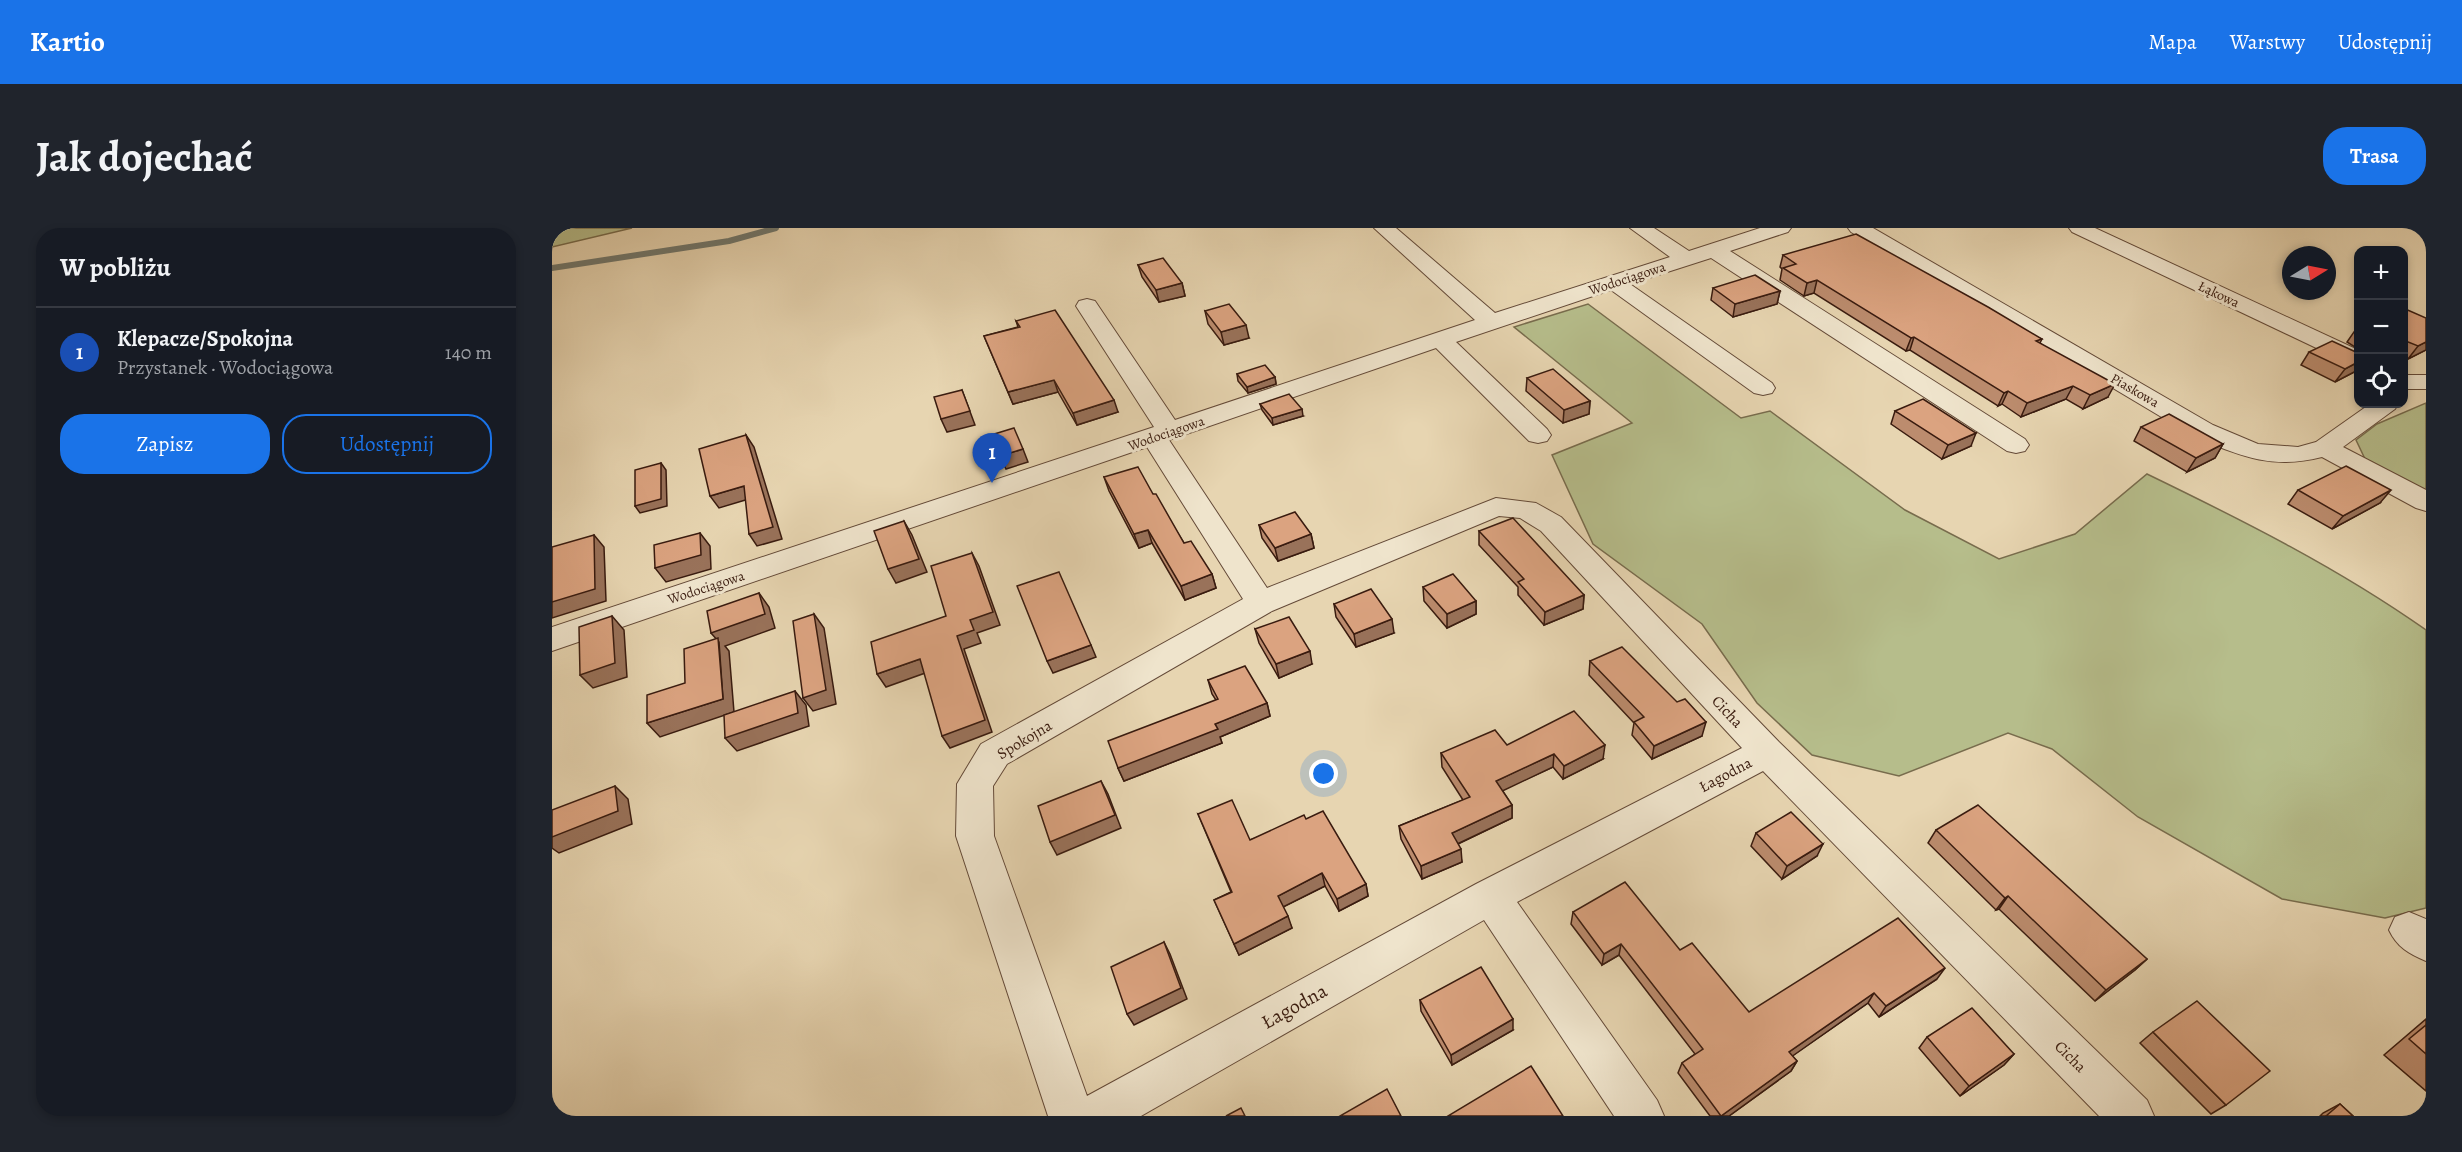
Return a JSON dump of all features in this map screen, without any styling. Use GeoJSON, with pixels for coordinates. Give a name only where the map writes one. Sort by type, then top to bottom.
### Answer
{"type":"FeatureCollection","features":[{"type":"Feature","properties":{"kind":"street"},"geometry":{"type":"LineString","coordinates":[[1384,228],[1491,322]]}},
{"type":"Feature","properties":{"kind":"street"},"geometry":{"type":"LineString","coordinates":[[1640,228],[1686,258]]}},
{"type":"Feature","properties":{"kind":"street","name":"Wodociągowa"},"geometry":{"type":"LineString","coordinates":[[552,639],[1162,435],[1491,322],[1781,228]]}},
{"type":"Feature","properties":{"kind":"street","name":"Piaskowa"},"geometry":{"type":"LineString","coordinates":[[1858,228],[2204,431],[2253,452],[2298,455],[2325,448]]}},
{"type":"Feature","properties":{"kind":"street","name":"Łąkowa"},"geometry":{"type":"LineString","coordinates":[[2079,228],[2354,357]]}},
{"type":"Feature","properties":{"kind":"street"},"geometry":{"type":"LineString","coordinates":[[1713,250],[2016,445]]}},
{"type":"Feature","properties":{"kind":"street"},"geometry":{"type":"LineString","coordinates":[[1612,282],[1763,388]]}},
{"type":"Feature","properties":{"kind":"street"},"geometry":{"type":"LineString","coordinates":[[1088,306],[1261,603]]}},
{"type":"Feature","properties":{"kind":"street"},"geometry":{"type":"LineString","coordinates":[[1441,340],[1538,435]]}},
{"type":"Feature","properties":{"kind":"street"},"geometry":{"type":"LineString","coordinates":[[2408,382],[2426,382]]}},
{"type":"Feature","properties":{"kind":"street"},"geometry":{"type":"LineString","coordinates":[[2380,408],[2325,448],[2426,502]]}},
{"type":"Feature","properties":{"kind":"street","name":"Cicha"},"geometry":{"type":"LineString","coordinates":[[1261,603],[1496,507],[1526,509],[1551,524],[1767,752],[2131,1116]]}},
{"type":"Feature","properties":{"kind":"street","name":"Spokojna"},"geometry":{"type":"LineString","coordinates":[[1071,1116],[975,836],[975,784],[994,754],[1261,603]]}},
{"type":"Feature","properties":{"kind":"street","name":"Łagodna"},"geometry":{"type":"LineString","coordinates":[[1097,1116],[1490,896],[1767,752]]}},
{"type":"Feature","properties":{"kind":"street"},"geometry":{"type":"LineString","coordinates":[[1490,896],[1641,1116]]}},
{"type":"Feature","properties":{"kind":"green space"},"geometry":{"type":"Polygon","coordinates":[[[552,228],[632,228],[552,247],[552,228]]]}},
{"type":"Feature","properties":{"kind":"green space"},"geometry":{"type":"Polygon","coordinates":[[[1588,304],[1741,418],[1770,411],[1905,510],[1999,559],[2075,534],[2147,474],[2325,566],[2426,630],[2426,908],[2385,918],[2282,899],[2138,817],[2052,749],[2008,733],[1899,776],[1812,755],[1757,703],[1702,624],[1593,544],[1552,455],[1632,423],[1514,327],[1588,304]]]}},
{"type":"Feature","properties":{"kind":"green space"},"geometry":{"type":"Polygon","coordinates":[[[2426,403],[2426,494],[2366,461],[2356,440],[2377,424],[2426,403]]]}},
{"type":"Feature","properties":{"kind":"building"},"geometry":{"type":"Polygon","coordinates":[[[1856,234],[1988,307],[2042,339],[2036,341],[2115,384],[2090,395],[2073,386],[2027,403],[2008,391],[2004,393],[1817,280],[1807,283],[1783,268],[1796,264],[1783,255],[1856,234]]]}},
{"type":"Feature","properties":{"kind":"building"},"geometry":{"type":"Polygon","coordinates":[[[1163,258],[1182,283],[1156,290],[1138,265],[1163,258]]]}},
{"type":"Feature","properties":{"kind":"building"},"geometry":{"type":"Polygon","coordinates":[[[1755,275],[1780,291],[1735,304],[1713,288],[1755,275]]]}},
{"type":"Feature","properties":{"kind":"building"},"geometry":{"type":"Polygon","coordinates":[[[1229,304],[1246,325],[1221,332],[1205,311],[1229,304]]]}},
{"type":"Feature","properties":{"kind":"building"},"geometry":{"type":"Polygon","coordinates":[[[1055,310],[1114,400],[1073,413],[1054,380],[1008,392],[984,336],[1020,327],[1016,321],[1055,310]]]}},
{"type":"Feature","properties":{"kind":"building"},"geometry":{"type":"Polygon","coordinates":[[[2408,310],[2426,318],[2426,342],[2418,346],[2408,342],[2408,310]]]}},
{"type":"Feature","properties":{"kind":"building"},"geometry":{"type":"Polygon","coordinates":[[[2332,341],[2354,351],[2354,364],[2345,369],[2309,352],[2332,341]]]}},
{"type":"Feature","properties":{"kind":"building"},"geometry":{"type":"Polygon","coordinates":[[[1265,365],[1275,377],[1247,387],[1237,374],[1265,365]]]}},
{"type":"Feature","properties":{"kind":"building"},"geometry":{"type":"Polygon","coordinates":[[[1553,369],[1590,401],[1564,410],[1527,378],[1553,369]]]}},
{"type":"Feature","properties":{"kind":"building"},"geometry":{"type":"Polygon","coordinates":[[[962,390],[970,411],[941,419],[934,397],[962,390]]]}},
{"type":"Feature","properties":{"kind":"building"},"geometry":{"type":"Polygon","coordinates":[[[1289,394],[1302,409],[1272,418],[1260,404],[1289,394]]]}},
{"type":"Feature","properties":{"kind":"building"},"geometry":{"type":"Polygon","coordinates":[[[1923,399],[1976,433],[1948,445],[1895,411],[1923,399]]]}},
{"type":"Feature","properties":{"kind":"building"},"geometry":{"type":"Polygon","coordinates":[[[2169,414],[2223,444],[2196,458],[2141,427],[2169,414]]]}},
{"type":"Feature","properties":{"kind":"building"},"geometry":{"type":"Polygon","coordinates":[[[1014,428],[1023,449],[1000,456],[991,435],[1014,428]]]}},
{"type":"Feature","properties":{"kind":"building"},"geometry":{"type":"Polygon","coordinates":[[[746,435],[773,527],[749,534],[744,486],[710,496],[699,449],[746,435]]]}},
{"type":"Feature","properties":{"kind":"building"},"geometry":{"type":"Polygon","coordinates":[[[661,463],[661,499],[635,506],[635,470],[661,463]]]}},
{"type":"Feature","properties":{"kind":"building"},"geometry":{"type":"Polygon","coordinates":[[[2346,466],[2391,490],[2343,516],[2298,490],[2346,466]]]}},
{"type":"Feature","properties":{"kind":"building"},"geometry":{"type":"Polygon","coordinates":[[[1138,467],[1184,543],[1191,541],[1212,574],[1181,586],[1148,530],[1134,534],[1104,477],[1138,467]]]}},
{"type":"Feature","properties":{"kind":"building"},"geometry":{"type":"Polygon","coordinates":[[[1295,512],[1311,534],[1275,548],[1259,525],[1295,512]]]}},
{"type":"Feature","properties":{"kind":"building"},"geometry":{"type":"Polygon","coordinates":[[[1513,518],[1584,595],[1545,612],[1518,582],[1524,579],[1479,531],[1513,518]]]}},
{"type":"Feature","properties":{"kind":"building"},"geometry":{"type":"Polygon","coordinates":[[[904,521],[919,559],[888,569],[874,531],[904,521]]]}},
{"type":"Feature","properties":{"kind":"building"},"geometry":{"type":"Polygon","coordinates":[[[700,533],[701,555],[655,568],[654,545],[700,533]]]}},
{"type":"Feature","properties":{"kind":"building"},"geometry":{"type":"Polygon","coordinates":[[[594,535],[595,589],[552,602],[552,547],[594,535]]]}},
{"type":"Feature","properties":{"kind":"building"},"geometry":{"type":"Polygon","coordinates":[[[972,553],[993,612],[970,620],[974,630],[957,636],[985,720],[942,736],[920,659],[877,674],[871,642],[946,616],[931,566],[972,553]]]}},
{"type":"Feature","properties":{"kind":"building"},"geometry":{"type":"Polygon","coordinates":[[[1059,572],[1091,645],[1047,661],[1017,586],[1059,572]]]}},
{"type":"Feature","properties":{"kind":"building"},"geometry":{"type":"Polygon","coordinates":[[[1453,574],[1476,601],[1447,614],[1423,587],[1453,574]]]}},
{"type":"Feature","properties":{"kind":"building"},"geometry":{"type":"Polygon","coordinates":[[[1371,589],[1392,619],[1354,634],[1334,604],[1371,589]]]}},
{"type":"Feature","properties":{"kind":"building"},"geometry":{"type":"Polygon","coordinates":[[[759,593],[765,614],[711,633],[707,611],[759,593]]]}},
{"type":"Feature","properties":{"kind":"building"},"geometry":{"type":"Polygon","coordinates":[[[814,614],[826,690],[803,698],[793,621],[814,614]]]}},
{"type":"Feature","properties":{"kind":"building"},"geometry":{"type":"Polygon","coordinates":[[[612,616],[615,663],[580,675],[579,627],[612,616]]]}},
{"type":"Feature","properties":{"kind":"building"},"geometry":{"type":"Polygon","coordinates":[[[1289,617],[1310,651],[1276,664],[1255,629],[1289,617]]]}},
{"type":"Feature","properties":{"kind":"building"},"geometry":{"type":"Polygon","coordinates":[[[718,638],[723,699],[647,723],[647,695],[685,683],[684,649],[718,638]]]}},
{"type":"Feature","properties":{"kind":"building"},"geometry":{"type":"Polygon","coordinates":[[[1622,647],[1677,702],[1685,699],[1706,722],[1654,746],[1634,722],[1644,717],[1590,661],[1622,647]]]}},
{"type":"Feature","properties":{"kind":"building"},"geometry":{"type":"Polygon","coordinates":[[[1245,666],[1267,703],[1215,724],[1218,729],[1118,768],[1108,741],[1218,699],[1208,680],[1245,666]]]}},
{"type":"Feature","properties":{"kind":"building"},"geometry":{"type":"Polygon","coordinates":[[[795,691],[798,713],[725,738],[724,715],[795,691]]]}},
{"type":"Feature","properties":{"kind":"building"},"geometry":{"type":"Polygon","coordinates":[[[1574,711],[1605,745],[1564,766],[1554,754],[1496,781],[1512,805],[1452,833],[1461,849],[1421,866],[1399,826],[1470,797],[1441,753],[1495,730],[1507,745],[1574,711]]]}},
{"type":"Feature","properties":{"kind":"building"},"geometry":{"type":"Polygon","coordinates":[[[1101,781],[1115,815],[1050,842],[1038,806],[1101,781]]]}},
{"type":"Feature","properties":{"kind":"building"},"geometry":{"type":"Polygon","coordinates":[[[615,786],[618,811],[552,837],[552,810],[615,786]]]}},
{"type":"Feature","properties":{"kind":"building"},"geometry":{"type":"Polygon","coordinates":[[[1232,800],[1250,840],[1304,815],[1306,819],[1323,811],[1366,884],[1337,899],[1322,873],[1278,896],[1288,916],[1234,944],[1214,900],[1232,892],[1198,814],[1232,800]]]}},
{"type":"Feature","properties":{"kind":"building"},"geometry":{"type":"Polygon","coordinates":[[[1978,805],[2147,959],[2106,990],[2008,896],[2005,898],[1936,830],[1978,805]]]}},
{"type":"Feature","properties":{"kind":"building"},"geometry":{"type":"Polygon","coordinates":[[[1791,812],[1823,844],[1787,866],[1756,833],[1791,812]]]}},
{"type":"Feature","properties":{"kind":"building"},"geometry":{"type":"Polygon","coordinates":[[[1625,882],[1680,950],[1692,943],[1749,1012],[1898,918],[1945,968],[1886,1006],[1874,993],[1789,1052],[1797,1061],[1721,1116],[1682,1063],[1703,1049],[1621,944],[1604,954],[1573,912],[1625,882]]]}},
{"type":"Feature","properties":{"kind":"building"},"geometry":{"type":"Polygon","coordinates":[[[1164,942],[1181,988],[1127,1014],[1111,967],[1164,942]]]}},
{"type":"Feature","properties":{"kind":"building"},"geometry":{"type":"Polygon","coordinates":[[[1481,967],[1513,1019],[1451,1055],[1420,1000],[1481,967]]]}},
{"type":"Feature","properties":{"kind":"building"},"geometry":{"type":"Polygon","coordinates":[[[2197,1001],[2270,1071],[2226,1105],[2153,1032],[2197,1001]]]}},
{"type":"Feature","properties":{"kind":"building"},"geometry":{"type":"Polygon","coordinates":[[[1972,1008],[2014,1054],[1969,1086],[1927,1037],[1972,1008]]]}},
{"type":"Feature","properties":{"kind":"building"},"geometry":{"type":"Polygon","coordinates":[[[2426,1025],[2426,1054],[2409,1039],[2426,1025]]]}},
{"type":"Feature","properties":{"kind":"building"},"geometry":{"type":"Polygon","coordinates":[[[1531,1066],[1563,1116],[1448,1116],[1531,1066]]]}},
{"type":"Feature","properties":{"kind":"building"},"geometry":{"type":"Polygon","coordinates":[[[1387,1089],[1401,1116],[1340,1116],[1387,1089]]]}},
{"type":"Feature","properties":{"kind":"building"},"geometry":{"type":"Polygon","coordinates":[[[2340,1104],[2353,1116],[2326,1116],[2340,1104]]]}},
{"type":"Feature","properties":{"kind":"building"},"geometry":{"type":"Polygon","coordinates":[[[1241,1108],[1245,1116],[1226,1116],[1241,1108]]]}},
{"type":"Feature","properties":{"kind":"waterway"},"geometry":{"type":"LineString","coordinates":[[552,268],[729,241],[776,228]]}},
{"type":"Feature","properties":{"kind":"place","name":"Klepacze/Spokojna"},"geometry":{"type":"Point","coordinates":[992,483]}}]}
